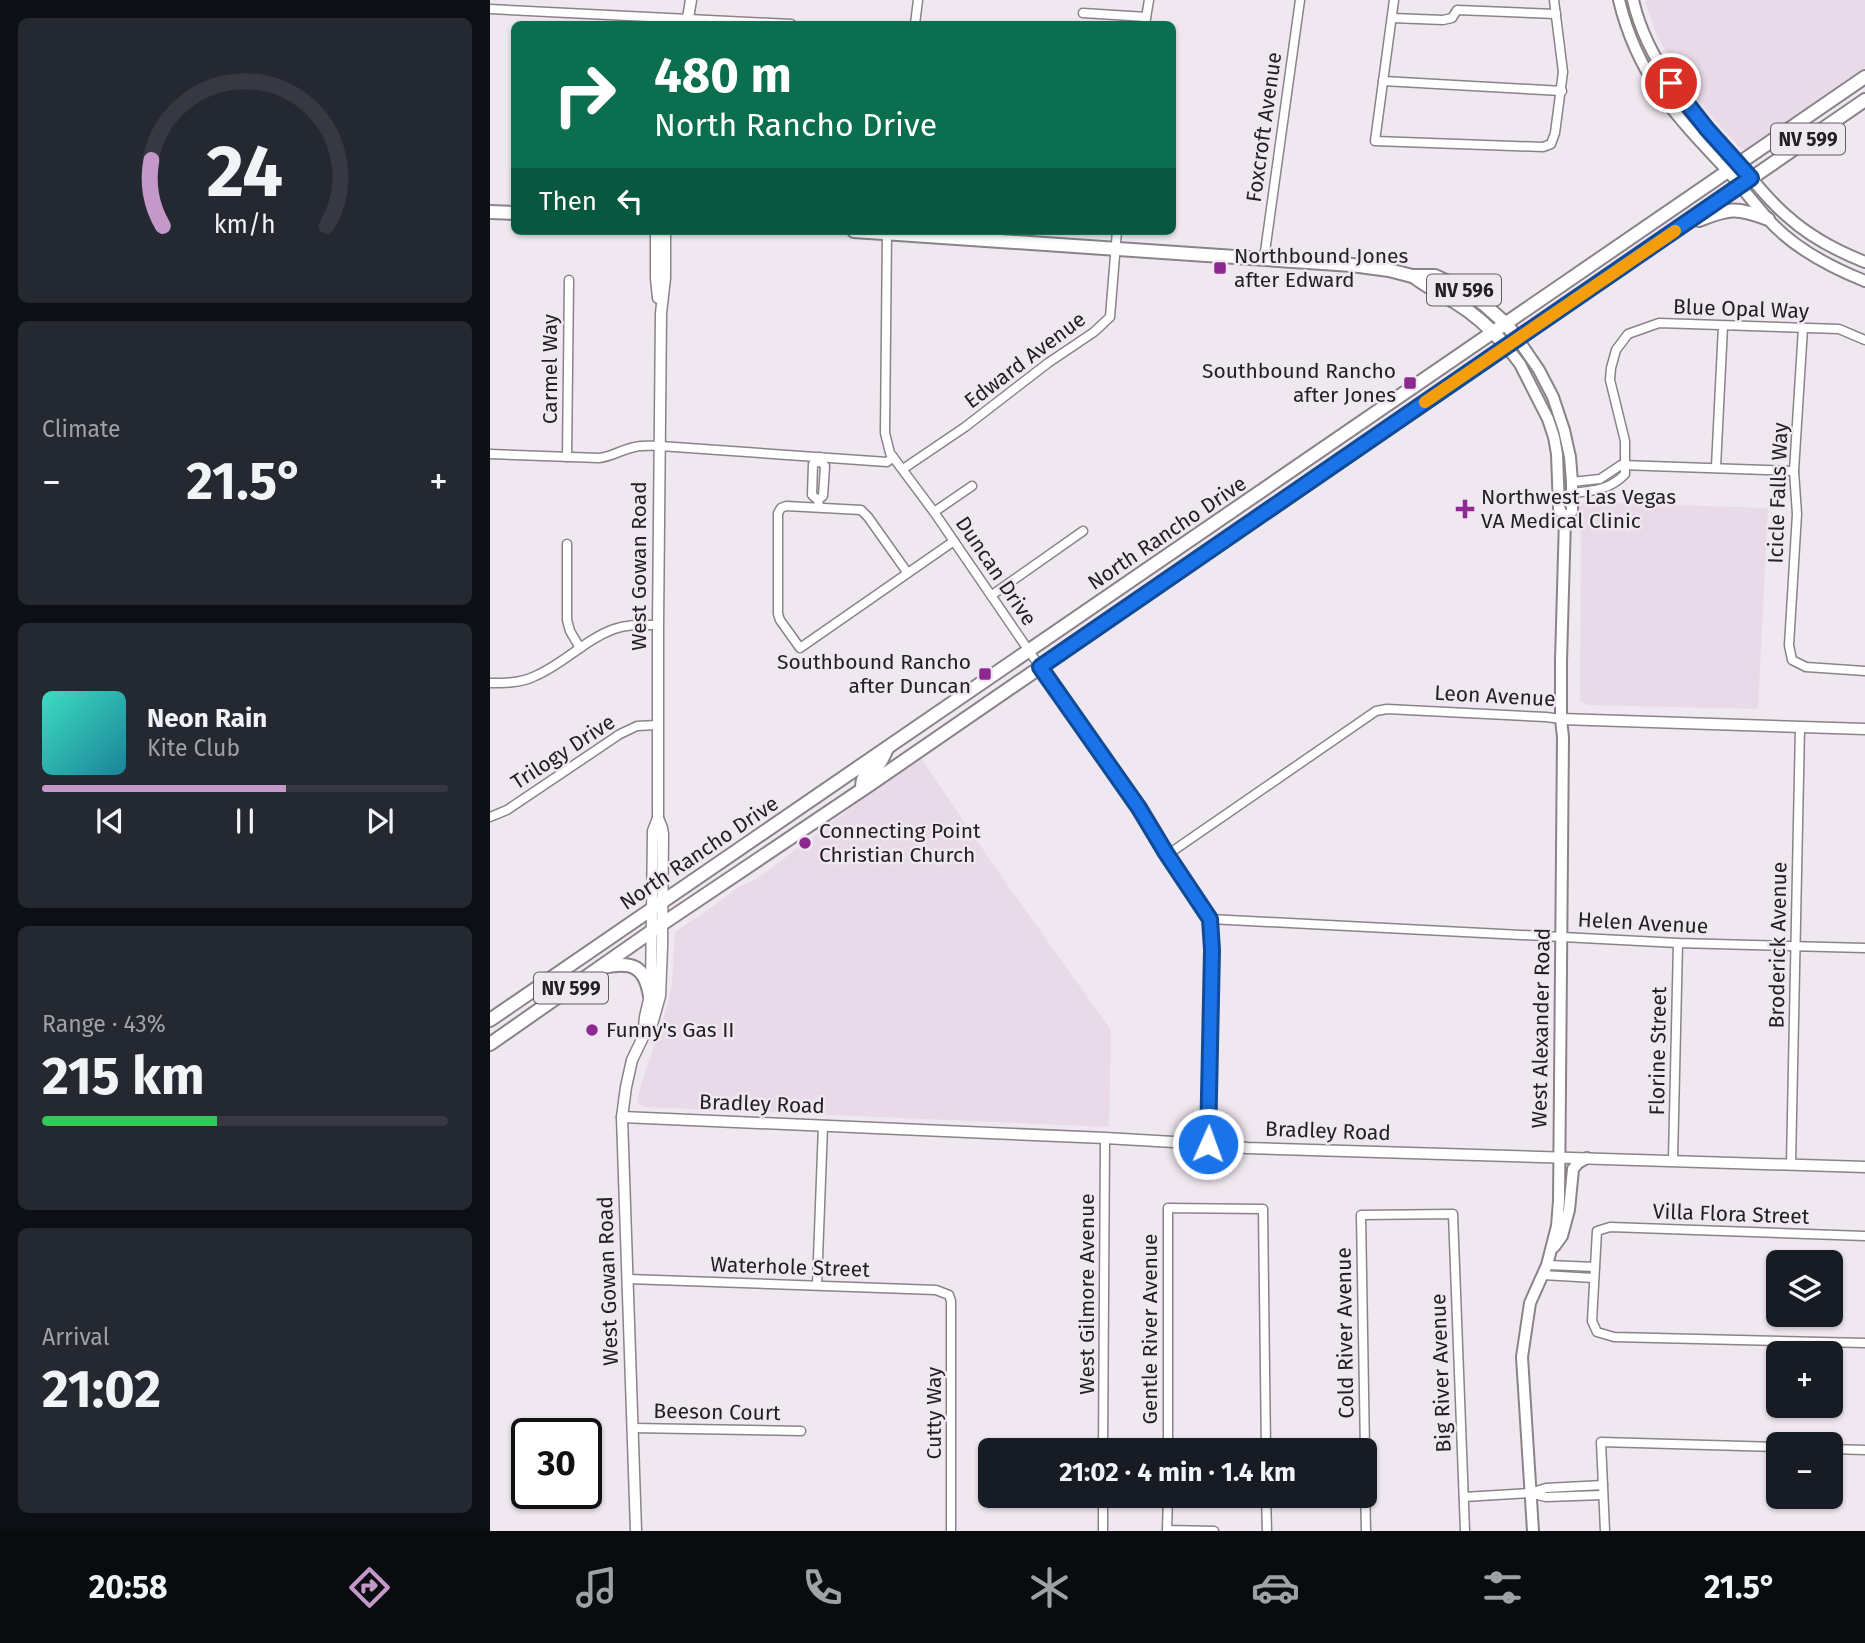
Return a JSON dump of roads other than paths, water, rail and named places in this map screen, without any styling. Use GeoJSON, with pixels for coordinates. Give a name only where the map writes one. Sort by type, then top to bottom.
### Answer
{"type":"FeatureCollection","features":[{"type":"Feature","properties":{"kind":"main road"},"geometry":{"type":"LineString","coordinates":[[1619,0],[1638,54],[1666,102],[1693,134],[1733,167]]}},
{"type":"Feature","properties":{"kind":"main road"},"geometry":{"type":"LineString","coordinates":[[1633,0],[1646,37],[1663,70],[1733,167],[1804,230],[1865,262]]}},
{"type":"Feature","properties":{"kind":"main road"},"geometry":{"type":"LineString","coordinates":[[1638,54],[1650,60],[1668,89],[1676,91]]}},
{"type":"Feature","properties":{"kind":"main road","name":"North Rancho Drive"},"geometry":{"type":"LineString","coordinates":[[490,1020],[1865,77]]}},
{"type":"Feature","properties":{"kind":"main road","name":"North Rancho Drive"},"geometry":{"type":"LineString","coordinates":[[490,1044],[1865,100]]}},
{"type":"Feature","properties":{"kind":"main road"},"geometry":{"type":"LineString","coordinates":[[1746,181],[1768,219]]}},
{"type":"Feature","properties":{"kind":"main road"},"geometry":{"type":"LineString","coordinates":[[1676,230],[1719,212],[1743,210],[1768,219],[1804,249],[1865,281]]}},
{"type":"Feature","properties":{"kind":"main road"},"geometry":{"type":"LineString","coordinates":[[490,212],[511,213]]}},
{"type":"Feature","properties":{"kind":"main road","name":"NV 596"},"geometry":{"type":"LineString","coordinates":[[930,235],[1352,265],[1412,276],[1435,276],[1462,289],[1506,324],[1517,338]]}},
{"type":"Feature","properties":{"kind":"main road","name":"NV 596"},"geometry":{"type":"LineString","coordinates":[[1412,276],[1471,313],[1506,346]]}},
{"type":"Feature","properties":{"kind":"main road","name":"West Alexander Road"},"geometry":{"type":"LineString","coordinates":[[1517,338],[1539,370],[1553,397],[1564,430],[1570,457],[1572,487],[1572,511],[1565,519]]}},
{"type":"Feature","properties":{"kind":"main road","name":"West Alexander Road"},"geometry":{"type":"LineString","coordinates":[[1506,346],[1520,364],[1548,419],[1557,454],[1559,508],[1565,519],[1558,1213],[1545,1270],[1530,1303],[1522,1357],[1533,1531]]}},
{"type":"Feature","properties":{"kind":"main road"},"geometry":{"type":"LineString","coordinates":[[862,789],[864,777],[878,765],[889,746]]}},
{"type":"Feature","properties":{"kind":"main road"},"geometry":{"type":"LineString","coordinates":[[835,783],[839,804]]}},
{"type":"Feature","properties":{"kind":"main road"},"geometry":{"type":"LineString","coordinates":[[600,968],[619,964],[635,967],[645,976],[650,996]]}},
{"type":"Feature","properties":{"kind":"main road"},"geometry":{"type":"LineString","coordinates":[[1550,1252],[1562,1236],[1569,1210],[1573,1169],[1587,1158]]}},
{"type":"Feature","properties":{"kind":"street"},"geometry":{"type":"LineString","coordinates":[[515,10],[517,0]]}},
{"type":"Feature","properties":{"kind":"street"},"geometry":{"type":"LineString","coordinates":[[688,21],[691,0]]}},
{"type":"Feature","properties":{"kind":"street"},"geometry":{"type":"LineString","coordinates":[[915,21],[918,0]]}},
{"type":"Feature","properties":{"kind":"street"},"geometry":{"type":"LineString","coordinates":[[1083,13],[1146,21],[1149,0]]}},
{"type":"Feature","properties":{"kind":"street","name":"Foxcroft Avenue"},"geometry":{"type":"LineString","coordinates":[[1264,259],[1300,0]]}},
{"type":"Feature","properties":{"kind":"street"},"geometry":{"type":"LineString","coordinates":[[1394,0],[1375,141],[1543,147],[1552,144],[1562,91],[1563,72],[1554,0]]}},
{"type":"Feature","properties":{"kind":"street"},"geometry":{"type":"LineString","coordinates":[[1392,18],[1452,18],[1457,10],[1458,0]]}},
{"type":"Feature","properties":{"kind":"street"},"geometry":{"type":"LineString","coordinates":[[490,9],[674,21]]}},
{"type":"Feature","properties":{"kind":"street"},"geometry":{"type":"LineString","coordinates":[[1457,10],[1556,14]]}},
{"type":"Feature","properties":{"kind":"street"},"geometry":{"type":"LineString","coordinates":[[1383,81],[1562,91]]}},
{"type":"Feature","properties":{"kind":"street","name":"West Gowan Road"},"geometry":{"type":"LineString","coordinates":[[636,1531],[622,1117],[632,1060],[645,1033],[651,1028],[660,996],[653,831],[658,818],[659,724],[660,313],[656,278],[656,235]]}},
{"type":"Feature","properties":{"kind":"street","name":"West Gowan Road"},"geometry":{"type":"LineString","coordinates":[[660,313],[665,278],[665,235]]}},
{"type":"Feature","properties":{"kind":"street","name":"Duncan Drive"},"geometry":{"type":"LineString","coordinates":[[887,235],[885,433],[890,453],[934,512],[1139,808],[1210,919]]}},
{"type":"Feature","properties":{"kind":"street"},"geometry":{"type":"LineString","coordinates":[[1115,248],[1117,235]]}},
{"type":"Feature","properties":{"kind":"street","name":"Edward Avenue"},"geometry":{"type":"LineString","coordinates":[[903,469],[1094,332],[1110,317],[1115,248]]}},
{"type":"Feature","properties":{"kind":"street","name":"Carmel Way"},"geometry":{"type":"LineString","coordinates":[[567,457],[569,281]]}},
{"type":"Feature","properties":{"kind":"street","name":"Blue Opal Way"},"geometry":{"type":"LineString","coordinates":[[1624,466],[1625,441],[1610,380],[1616,350],[1628,334],[1659,323],[1839,329],[1865,340]]}},
{"type":"Feature","properties":{"kind":"street"},"geometry":{"type":"LineString","coordinates":[[1716,467],[1723,326]]}},
{"type":"Feature","properties":{"kind":"street","name":"Icicle Falls Way"},"geometry":{"type":"LineString","coordinates":[[1803,328],[1794,471],[1797,514],[1789,645],[1792,660],[1806,667],[1865,671]]}},
{"type":"Feature","properties":{"kind":"street"},"geometry":{"type":"LineString","coordinates":[[490,454],[599,458],[610,457],[636,446],[660,446],[820,459],[887,462],[893,457]]}},
{"type":"Feature","properties":{"kind":"street"},"geometry":{"type":"LineString","coordinates":[[818,504],[812,495],[813,464],[820,459]]}},
{"type":"Feature","properties":{"kind":"street"},"geometry":{"type":"LineString","coordinates":[[1572,487],[1597,491],[1610,486],[1625,474],[1624,466],[1794,471]]}},
{"type":"Feature","properties":{"kind":"street"},"geometry":{"type":"LineString","coordinates":[[934,512],[972,486]]}},
{"type":"Feature","properties":{"kind":"street"},"geometry":{"type":"LineString","coordinates":[[907,572],[861,510],[818,504],[786,506],[778,513],[778,614],[779,620],[800,648],[954,541]]}},
{"type":"Feature","properties":{"kind":"street"},"geometry":{"type":"LineString","coordinates":[[992,595],[1083,531]]}},
{"type":"Feature","properties":{"kind":"street"},"geometry":{"type":"LineString","coordinates":[[567,544],[567,621],[580,648]]}},
{"type":"Feature","properties":{"kind":"street"},"geometry":{"type":"LineString","coordinates":[[490,683],[508,684],[531,678],[614,629],[658,625]]}},
{"type":"Feature","properties":{"kind":"street","name":"Leon Avenue"},"geometry":{"type":"LineString","coordinates":[[1167,855],[1376,711],[1387,709],[1561,719],[1865,729]]}},
{"type":"Feature","properties":{"kind":"street","name":"Trilogy Drive"},"geometry":{"type":"LineString","coordinates":[[490,817],[507,810],[620,734],[637,726],[659,724]]}},
{"type":"Feature","properties":{"kind":"street","name":"Broderick Avenue"},"geometry":{"type":"LineString","coordinates":[[1791,1164],[1800,726]]}},
{"type":"Feature","properties":{"kind":"street"},"geometry":{"type":"LineString","coordinates":[[1208,1144],[1212,950],[1210,919]]}},
{"type":"Feature","properties":{"kind":"street","name":"Helen Avenue"},"geometry":{"type":"LineString","coordinates":[[1210,919],[1678,943],[1865,948]]}},
{"type":"Feature","properties":{"kind":"street","name":"West Gowan Road"},"geometry":{"type":"LineString","coordinates":[[645,1033],[643,1024],[650,996],[657,928]]}},
{"type":"Feature","properties":{"kind":"street","name":"Florine Street"},"geometry":{"type":"LineString","coordinates":[[1673,1160],[1678,943]]}},
{"type":"Feature","properties":{"kind":"street","name":"Bradley Road"},"geometry":{"type":"LineString","coordinates":[[622,1117],[1105,1138],[1247,1148],[1865,1167]]}},
{"type":"Feature","properties":{"kind":"street"},"geometry":{"type":"LineString","coordinates":[[817,1285],[823,1126]]}},
{"type":"Feature","properties":{"kind":"street","name":"West Gilmore Avenue"},"geometry":{"type":"LineString","coordinates":[[1103,1438],[1105,1138]]}},
{"type":"Feature","properties":{"kind":"street","name":"Gentle River Avenue"},"geometry":{"type":"LineString","coordinates":[[1168,1438],[1168,1208],[1263,1209],[1266,1438]]}},
{"type":"Feature","properties":{"kind":"street","name":"Cold River Avenue"},"geometry":{"type":"LineString","coordinates":[[1364,1438],[1361,1215],[1453,1214]]}},
{"type":"Feature","properties":{"kind":"street","name":"Big River Avenue"},"geometry":{"type":"LineString","coordinates":[[1453,1214],[1465,1531]]}},
{"type":"Feature","properties":{"kind":"street","name":"Villa Flora Street"},"geometry":{"type":"LineString","coordinates":[[1595,1267],[1597,1231],[1611,1227],[1865,1236]]}},
{"type":"Feature","properties":{"kind":"street"},"geometry":{"type":"LineString","coordinates":[[1545,1270],[1595,1267],[1592,1321],[1597,1332],[1614,1337],[1865,1343]]}},
{"type":"Feature","properties":{"kind":"street"},"geometry":{"type":"LineString","coordinates":[[1545,1270],[1594,1278]]}},
{"type":"Feature","properties":{"kind":"street","name":"Waterhole Street"},"geometry":{"type":"LineString","coordinates":[[628,1279],[936,1290],[949,1295]]}},
{"type":"Feature","properties":{"kind":"street","name":"Cutty Way"},"geometry":{"type":"LineString","coordinates":[[949,1295],[951,1531]]}},
{"type":"Feature","properties":{"kind":"street","name":"Beeson Court"},"geometry":{"type":"LineString","coordinates":[[632,1428],[801,1432]]}},
{"type":"Feature","properties":{"kind":"street"},"geometry":{"type":"LineString","coordinates":[[1605,1531],[1601,1442],[1766,1447]]}},
{"type":"Feature","properties":{"kind":"street"},"geometry":{"type":"LineString","coordinates":[[1843,1449],[1865,1450]]}},
{"type":"Feature","properties":{"kind":"street"},"geometry":{"type":"LineString","coordinates":[[1464,1497],[1530,1493],[1546,1497],[1603,1490]]}},
{"type":"Feature","properties":{"kind":"street"},"geometry":{"type":"LineString","coordinates":[[1103,1508],[1103,1531]]}},
{"type":"Feature","properties":{"kind":"street"},"geometry":{"type":"LineString","coordinates":[[1168,1508],[1167,1530],[1214,1531]]}},
{"type":"Feature","properties":{"kind":"street"},"geometry":{"type":"LineString","coordinates":[[1266,1508],[1266,1531]]}},
{"type":"Feature","properties":{"kind":"street"},"geometry":{"type":"LineString","coordinates":[[1366,1508],[1366,1531]]}},
{"type":"Feature","properties":{"kind":"place","name":"Northbound Jones after Edward"},"geometry":{"type":"Point","coordinates":[1220,268]}},
{"type":"Feature","properties":{"kind":"place","name":"Southbound Rancho after Jones"},"geometry":{"type":"Point","coordinates":[1410,383]}},
{"type":"Feature","properties":{"kind":"place","name":"Northwest Las Vegas VA Medical Clinic"},"geometry":{"type":"Point","coordinates":[1465,509]}},
{"type":"Feature","properties":{"kind":"place","name":"Southbound Rancho after Duncan"},"geometry":{"type":"Point","coordinates":[985,674]}},
{"type":"Feature","properties":{"kind":"place","name":"Connecting Point Christian Church"},"geometry":{"type":"Point","coordinates":[805,843]}},
{"type":"Feature","properties":{"kind":"place","name":"Funny's Gas II"},"geometry":{"type":"Point","coordinates":[592,1030]}}]}
